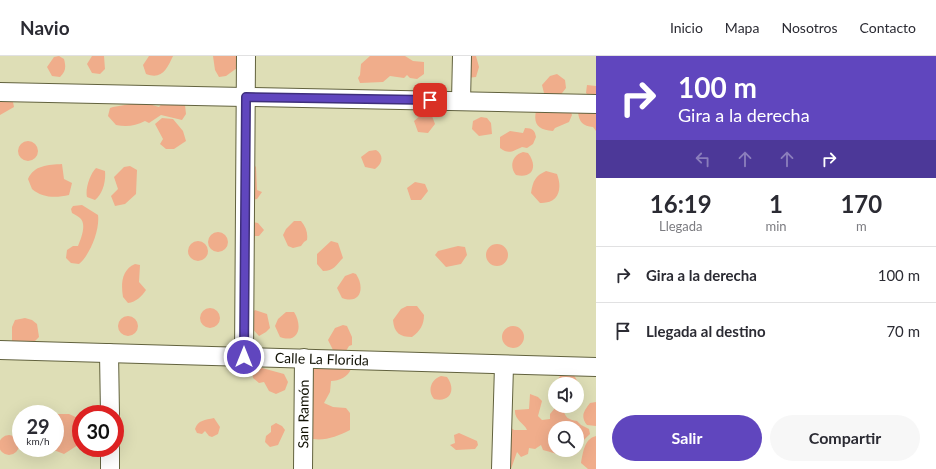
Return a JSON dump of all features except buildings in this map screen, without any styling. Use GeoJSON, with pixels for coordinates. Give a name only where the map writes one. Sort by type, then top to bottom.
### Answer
{"type":"FeatureCollection","features":[{"type":"Feature","properties":{"kind":"street"},"geometry":{"type":"LineString","coordinates":[[244,357],[246,56]]}},
{"type":"Feature","properties":{"kind":"street"},"geometry":{"type":"LineString","coordinates":[[461,101],[462,56]]}},
{"type":"Feature","properties":{"kind":"street"},"geometry":{"type":"LineString","coordinates":[[0,92],[596,104]]}},
{"type":"Feature","properties":{"kind":"street","name":"Calle La Florida"},"geometry":{"type":"LineString","coordinates":[[0,350],[304,358],[504,366],[596,367]]}},
{"type":"Feature","properties":{"kind":"street"},"geometry":{"type":"LineString","coordinates":[[109,353],[110,405]]}},
{"type":"Feature","properties":{"kind":"street","name":"San Ramón"},"geometry":{"type":"LineString","coordinates":[[303,469],[304,358]]}},
{"type":"Feature","properties":{"kind":"street"},"geometry":{"type":"LineString","coordinates":[[501,469],[504,366]]}},
{"type":"Feature","properties":{"kind":"street"},"geometry":{"type":"LineString","coordinates":[[110,457],[110,469]]}},
{"type":"Feature","properties":{"kind":"shaded area"},"geometry":{"type":"Polygon","coordinates":[[[59,56],[64,59],[64,71],[60,77],[52,76],[47,67],[54,57],[59,56]]]}},
{"type":"Feature","properties":{"kind":"shaded area"},"geometry":{"type":"Polygon","coordinates":[[[92,56],[104,56],[105,69],[100,74],[92,73],[87,64],[92,56]]]}},
{"type":"Feature","properties":{"kind":"shaded area"},"geometry":{"type":"Polygon","coordinates":[[[149,56],[173,56],[166,69],[156,76],[146,74],[143,65],[149,56]]]}},
{"type":"Feature","properties":{"kind":"shaded area"},"geometry":{"type":"Polygon","coordinates":[[[213,56],[237,56],[237,68],[226,76],[219,77],[215,70],[213,56]]]}},
{"type":"Feature","properties":{"kind":"shaded area"},"geometry":{"type":"Polygon","coordinates":[[[370,56],[405,56],[413,61],[424,62],[424,74],[417,79],[410,78],[407,75],[404,78],[390,76],[383,82],[360,83],[358,78],[360,75],[361,64],[370,56]]]}},
{"type":"Feature","properties":{"kind":"shaded area"},"geometry":{"type":"Polygon","coordinates":[[[455,56],[476,56],[479,67],[476,77],[466,78],[455,56]]]}},
{"type":"Feature","properties":{"kind":"shaded area"},"geometry":{"type":"Polygon","coordinates":[[[557,74],[565,80],[566,88],[559,97],[545,97],[542,85],[550,76],[557,74]]]}},
{"type":"Feature","properties":{"kind":"shaded area"},"geometry":{"type":"Polygon","coordinates":[[[587,85],[596,86],[596,95],[589,96],[586,93],[587,85]]]}},
{"type":"Feature","properties":{"kind":"shaded area"},"geometry":{"type":"Polygon","coordinates":[[[0,99],[13,102],[14,107],[0,115],[0,99]]]}},
{"type":"Feature","properties":{"kind":"shaded area"},"geometry":{"type":"Polygon","coordinates":[[[596,99],[596,131],[593,127],[582,123],[578,112],[596,99]]]}},
{"type":"Feature","properties":{"kind":"shaded area"},"geometry":{"type":"Polygon","coordinates":[[[164,101],[185,105],[186,114],[182,120],[161,115],[149,123],[145,121],[131,126],[124,126],[116,125],[108,116],[110,108],[113,107],[142,102],[159,107],[164,101]]]}},
{"type":"Feature","properties":{"kind":"shaded area"},"geometry":{"type":"Polygon","coordinates":[[[570,110],[572,115],[569,122],[555,128],[553,131],[541,128],[535,120],[536,111],[570,110]]]}},
{"type":"Feature","properties":{"kind":"shaded area"},"geometry":{"type":"Polygon","coordinates":[[[428,114],[432,116],[435,124],[428,133],[418,132],[414,121],[421,115],[428,114]]]}},
{"type":"Feature","properties":{"kind":"shaded area"},"geometry":{"type":"Polygon","coordinates":[[[481,117],[487,118],[491,123],[492,134],[479,136],[472,129],[473,121],[481,117]]]}},
{"type":"Feature","properties":{"kind":"shaded area"},"geometry":{"type":"Polygon","coordinates":[[[162,118],[173,119],[183,131],[186,141],[174,149],[166,149],[160,144],[163,139],[155,124],[162,118]]]}},
{"type":"Feature","properties":{"kind":"shaded area"},"geometry":{"type":"Polygon","coordinates":[[[525,128],[532,129],[535,133],[536,137],[533,144],[527,148],[522,147],[511,152],[500,148],[500,137],[510,131],[523,133],[525,128]]]}},
{"type":"Feature","properties":{"kind":"shaded area"},"geometry":{"type":"Polygon","coordinates":[[[28,141],[35,144],[38,151],[35,158],[28,161],[21,158],[18,151],[21,144],[28,141]]]}},
{"type":"Feature","properties":{"kind":"shaded area"},"geometry":{"type":"Polygon","coordinates":[[[376,150],[379,152],[382,159],[380,164],[375,169],[365,167],[361,157],[369,151],[376,150]]]}},
{"type":"Feature","properties":{"kind":"shaded area"},"geometry":{"type":"Polygon","coordinates":[[[523,152],[528,153],[533,162],[533,167],[530,173],[526,175],[516,175],[512,165],[514,158],[523,152]]]}},
{"type":"Feature","properties":{"kind":"shaded area"},"geometry":{"type":"Polygon","coordinates":[[[251,162],[256,167],[257,190],[262,192],[257,199],[252,200],[251,162]]]}},
{"type":"Feature","properties":{"kind":"shaded area"},"geometry":{"type":"Polygon","coordinates":[[[62,164],[64,179],[72,183],[69,195],[59,197],[45,196],[32,189],[28,179],[34,171],[42,167],[62,164]]]}},
{"type":"Feature","properties":{"kind":"shaded area"},"geometry":{"type":"Polygon","coordinates":[[[130,166],[137,170],[136,194],[125,204],[115,206],[111,196],[118,189],[114,177],[124,167],[130,166]]]}},
{"type":"Feature","properties":{"kind":"shaded area"},"geometry":{"type":"Polygon","coordinates":[[[96,168],[105,171],[105,175],[102,191],[95,200],[87,197],[87,190],[88,182],[96,168]]]}},
{"type":"Feature","properties":{"kind":"shaded area"},"geometry":{"type":"Polygon","coordinates":[[[546,171],[557,174],[559,180],[559,190],[558,195],[551,201],[540,203],[531,193],[537,177],[546,171]]]}},
{"type":"Feature","properties":{"kind":"shaded area"},"geometry":{"type":"Polygon","coordinates":[[[415,182],[425,184],[428,191],[421,200],[411,200],[407,188],[415,182]]]}},
{"type":"Feature","properties":{"kind":"shaded area"},"geometry":{"type":"Polygon","coordinates":[[[82,205],[98,215],[98,221],[96,235],[93,242],[87,255],[79,264],[71,263],[66,258],[67,250],[73,246],[78,246],[83,228],[82,221],[79,217],[72,213],[71,209],[73,206],[82,205]]]}},
{"type":"Feature","properties":{"kind":"shaded area"},"geometry":{"type":"Polygon","coordinates":[[[294,221],[301,221],[306,230],[307,240],[301,246],[293,248],[288,246],[283,235],[286,229],[294,221]]]}},
{"type":"Feature","properties":{"kind":"shaded area"},"geometry":{"type":"Polygon","coordinates":[[[253,222],[258,223],[264,230],[259,236],[255,236],[254,244],[250,247],[253,222]]]}},
{"type":"Feature","properties":{"kind":"shaded area"},"geometry":{"type":"Polygon","coordinates":[[[218,232],[225,235],[228,242],[225,249],[218,252],[211,249],[208,242],[211,235],[218,232]]]}},
{"type":"Feature","properties":{"kind":"shaded area"},"geometry":{"type":"Polygon","coordinates":[[[198,241],[205,244],[208,251],[205,258],[198,261],[191,258],[188,251],[191,244],[198,241]]]}},
{"type":"Feature","properties":{"kind":"shaded area"},"geometry":{"type":"Polygon","coordinates":[[[331,241],[338,243],[343,258],[332,269],[323,271],[317,264],[317,254],[331,241]]]}},
{"type":"Feature","properties":{"kind":"shaded area"},"geometry":{"type":"Polygon","coordinates":[[[497,244],[505,247],[508,255],[505,263],[497,266],[489,263],[486,255],[489,247],[497,244]]]}},
{"type":"Feature","properties":{"kind":"shaded area"},"geometry":{"type":"Polygon","coordinates":[[[458,246],[465,247],[467,255],[461,264],[446,267],[435,255],[438,251],[458,246]]]}},
{"type":"Feature","properties":{"kind":"shaded area"},"geometry":{"type":"Polygon","coordinates":[[[135,264],[140,265],[139,282],[146,290],[134,301],[128,303],[123,297],[122,283],[127,270],[135,264]]]}},
{"type":"Feature","properties":{"kind":"shaded area"},"geometry":{"type":"Polygon","coordinates":[[[353,273],[356,274],[359,279],[361,289],[360,294],[357,297],[348,300],[342,298],[337,288],[345,276],[353,273]]]}},
{"type":"Feature","properties":{"kind":"shaded area"},"geometry":{"type":"Polygon","coordinates":[[[407,306],[417,306],[424,315],[421,328],[412,337],[404,336],[398,333],[393,320],[401,309],[407,306]]]}},
{"type":"Feature","properties":{"kind":"shaded area"},"geometry":{"type":"Polygon","coordinates":[[[210,308],[217,311],[220,318],[217,325],[210,328],[203,325],[200,318],[203,311],[210,308]]]}},
{"type":"Feature","properties":{"kind":"shaded area"},"geometry":{"type":"Polygon","coordinates":[[[255,310],[267,314],[270,328],[259,336],[249,325],[250,315],[255,310]]]}},
{"type":"Feature","properties":{"kind":"shaded area"},"geometry":{"type":"Polygon","coordinates":[[[286,312],[294,312],[297,317],[299,328],[295,336],[286,339],[280,337],[275,326],[278,319],[286,312]]]}},
{"type":"Feature","properties":{"kind":"shaded area"},"geometry":{"type":"Polygon","coordinates":[[[128,316],[135,319],[138,326],[135,333],[128,336],[121,333],[118,326],[121,319],[128,316]]]}},
{"type":"Feature","properties":{"kind":"shaded area"},"geometry":{"type":"Polygon","coordinates":[[[25,318],[32,320],[37,324],[39,337],[34,342],[12,342],[12,327],[15,320],[25,318]]]}},
{"type":"Feature","properties":{"kind":"shaded area"},"geometry":{"type":"Polygon","coordinates":[[[343,325],[347,326],[352,337],[352,345],[349,346],[346,351],[338,352],[333,350],[328,340],[335,328],[343,325]]]}},
{"type":"Feature","properties":{"kind":"shaded area"},"geometry":{"type":"Polygon","coordinates":[[[513,326],[521,329],[524,337],[521,345],[513,348],[505,345],[502,337],[505,329],[513,326]]]}},
{"type":"Feature","properties":{"kind":"shaded area"},"geometry":{"type":"Polygon","coordinates":[[[348,364],[351,369],[350,372],[340,379],[331,381],[330,392],[324,403],[333,407],[346,408],[350,413],[350,430],[340,435],[324,439],[308,438],[310,368],[348,364]]]}},
{"type":"Feature","properties":{"kind":"shaded area"},"geometry":{"type":"Polygon","coordinates":[[[252,368],[262,368],[284,374],[288,382],[285,390],[276,394],[269,391],[264,382],[259,383],[253,378],[252,368]]]}},
{"type":"Feature","properties":{"kind":"shaded area"},"geometry":{"type":"Polygon","coordinates":[[[562,373],[572,373],[575,377],[559,377],[562,373]]]}},
{"type":"Feature","properties":{"kind":"shaded area"},"geometry":{"type":"Polygon","coordinates":[[[441,376],[447,377],[450,382],[450,394],[444,399],[434,399],[431,392],[431,386],[435,380],[441,376]]]}},
{"type":"Feature","properties":{"kind":"shaded area"},"geometry":{"type":"Polygon","coordinates":[[[530,394],[538,397],[542,401],[538,416],[542,420],[550,419],[551,413],[565,413],[567,418],[577,421],[548,421],[548,452],[543,450],[541,445],[535,449],[529,448],[528,454],[521,457],[517,452],[511,469],[494,469],[510,427],[514,430],[527,430],[516,416],[515,410],[529,409],[530,394]]]}},
{"type":"Feature","properties":{"kind":"shaded area"},"geometry":{"type":"Polygon","coordinates":[[[596,402],[596,426],[587,425],[583,416],[590,403],[596,402]]]}},
{"type":"Feature","properties":{"kind":"shaded area"},"geometry":{"type":"Polygon","coordinates":[[[64,414],[72,415],[72,449],[64,454],[64,414]]]}},
{"type":"Feature","properties":{"kind":"shaded area"},"geometry":{"type":"Polygon","coordinates":[[[214,418],[220,427],[218,434],[212,437],[205,431],[202,434],[197,433],[195,429],[198,424],[202,421],[214,418]]]}},
{"type":"Feature","properties":{"kind":"shaded area"},"geometry":{"type":"Polygon","coordinates":[[[276,423],[282,426],[285,430],[278,445],[270,447],[265,442],[266,436],[271,432],[271,426],[276,423]]]}},
{"type":"Feature","properties":{"kind":"shaded area"},"geometry":{"type":"Polygon","coordinates":[[[584,426],[589,429],[590,434],[584,440],[584,426]]]}},
{"type":"Feature","properties":{"kind":"shaded area"},"geometry":{"type":"Polygon","coordinates":[[[459,433],[477,441],[478,445],[475,449],[456,450],[450,445],[455,443],[454,435],[459,433]]]}},
{"type":"Feature","properties":{"kind":"shaded area"},"geometry":{"type":"Polygon","coordinates":[[[9,435],[12,436],[12,454],[9,455],[2,452],[-1,445],[2,438],[9,435]]]}},
{"type":"Feature","properties":{"kind":"shaded area"},"geometry":{"type":"Polygon","coordinates":[[[596,436],[596,469],[588,469],[581,463],[582,457],[584,457],[584,449],[589,440],[596,436]]]}},
{"type":"Feature","properties":{"kind":"route"},"geometry":{"type":"LineString","coordinates":[[244,357],[246,97],[430,100]]}}]}
